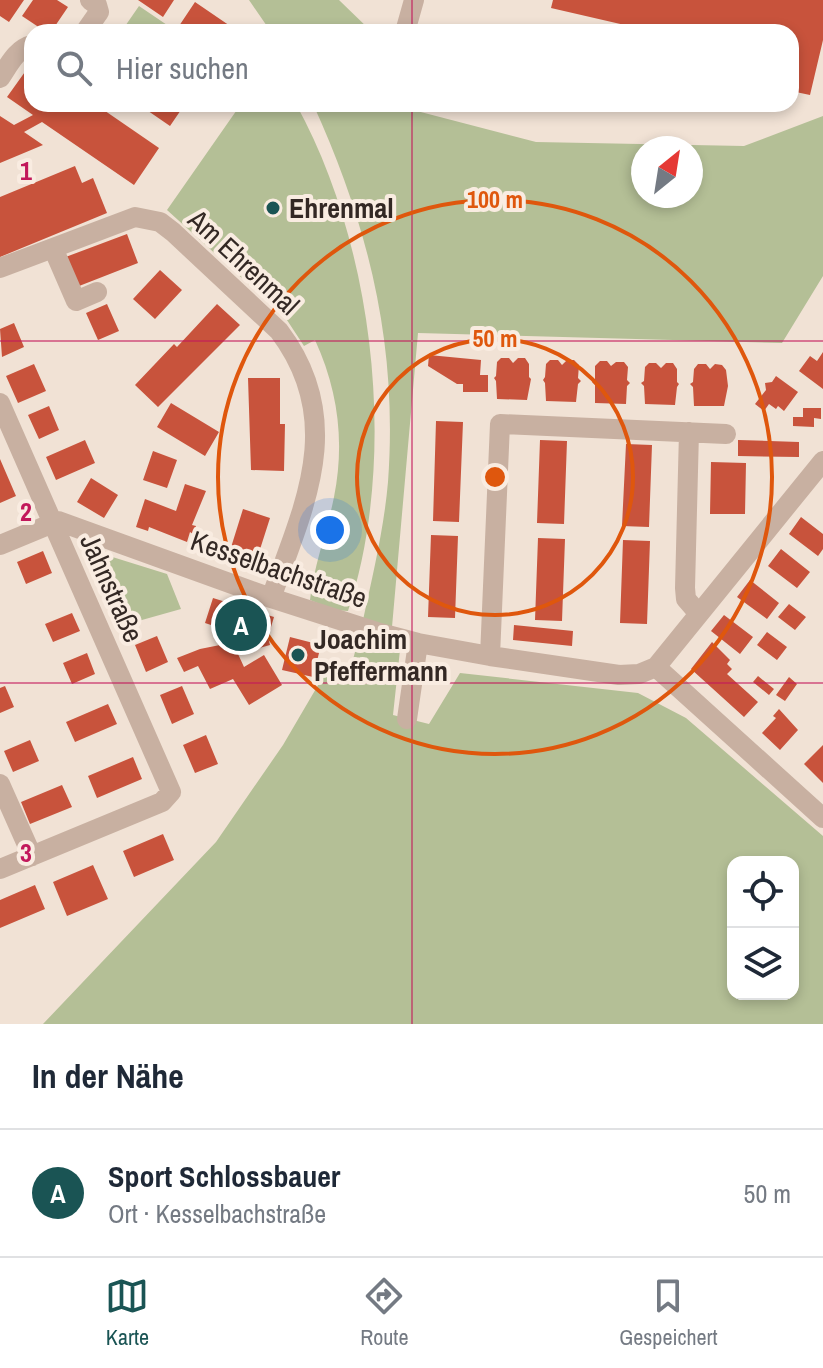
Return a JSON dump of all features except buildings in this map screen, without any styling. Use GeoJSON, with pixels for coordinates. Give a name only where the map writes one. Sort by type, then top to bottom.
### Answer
{"type":"FeatureCollection","features":[{"type":"Feature","properties":{"kind":"street"},"geometry":{"type":"LineString","coordinates":[[90,0],[99,8],[94,24]]}},
{"type":"Feature","properties":{"kind":"street"},"geometry":{"type":"LineString","coordinates":[[407,24],[414,0]]}},
{"type":"Feature","properties":{"kind":"street"},"geometry":{"type":"LineString","coordinates":[[0,78],[24,47]]}},
{"type":"Feature","properties":{"kind":"street","name":"Am Ehrenmal"},"geometry":{"type":"LineString","coordinates":[[0,268],[135,217],[160,222],[260,312],[292,349],[314,411],[315,455],[310,488],[271,598]]}},
{"type":"Feature","properties":{"kind":"street"},"geometry":{"type":"LineString","coordinates":[[53,248],[76,301],[97,292]]}},
{"type":"Feature","properties":{"kind":"street","name":"Jahnstraße"},"geometry":{"type":"LineString","coordinates":[[0,403],[171,788],[170,795],[162,802],[32,856]]}},
{"type":"Feature","properties":{"kind":"street"},"geometry":{"type":"LineString","coordinates":[[490,656],[500,424],[726,434]]}},
{"type":"Feature","properties":{"kind":"street"},"geometry":{"type":"LineString","coordinates":[[689,432],[685,588],[686,599],[699,614]]}},
{"type":"Feature","properties":{"kind":"street"},"geometry":{"type":"LineString","coordinates":[[823,461],[656,667],[823,818]]}},
{"type":"Feature","properties":{"kind":"street"},"geometry":{"type":"LineString","coordinates":[[0,545],[53,522]]}},
{"type":"Feature","properties":{"kind":"street","name":"Kesselbachstraße"},"geometry":{"type":"LineString","coordinates":[[53,522],[100,535],[336,620],[418,643],[619,675],[639,674],[656,667]]}},
{"type":"Feature","properties":{"kind":"street"},"geometry":{"type":"LineString","coordinates":[[407,719],[418,643]]}},
{"type":"Feature","properties":{"kind":"street"},"geometry":{"type":"LineString","coordinates":[[0,784],[32,856],[0,869]]}},
{"type":"Feature","properties":{"kind":"green space"},"geometry":{"type":"Polygon","coordinates":[[[249,0],[339,0],[364,24],[266,24],[249,0]]]}},
{"type":"Feature","properties":{"kind":"green space"},"geometry":{"type":"Polygon","coordinates":[[[139,6],[166,24],[127,24],[139,6]]]}},
{"type":"Feature","properties":{"kind":"green space"},"geometry":{"type":"Polygon","coordinates":[[[235,112],[300,112],[323,160],[344,221],[360,286],[370,353],[375,420],[372,487],[364,551],[348,611],[334,610],[310,600],[334,497],[339,456],[334,397],[315,340],[304,346],[285,317],[167,210],[235,112]]]}},
{"type":"Feature","properties":{"kind":"green space"},"geometry":{"type":"Polygon","coordinates":[[[316,112],[421,112],[536,142],[631,144],[631,208],[703,208],[703,145],[744,146],[823,116],[823,276],[782,343],[418,333],[392,627],[363,620],[386,499],[390,431],[383,335],[364,242],[350,196],[316,112]]]}},
{"type":"Feature","properties":{"kind":"green space"},"geometry":{"type":"Polygon","coordinates":[[[106,555],[167,574],[181,609],[117,627],[96,579],[93,562],[106,555]]]}},
{"type":"Feature","properties":{"kind":"green space"},"geometry":{"type":"Polygon","coordinates":[[[359,637],[400,650],[393,715],[429,724],[460,673],[638,693],[686,718],[823,836],[823,1024],[43,1024],[216,842],[283,745],[331,663],[351,667],[359,637]]]}},
{"type":"Feature","properties":{"kind":"place","name":"Ehrenmal"},"geometry":{"type":"Point","coordinates":[273,208]}},
{"type":"Feature","properties":{"kind":"place","name":"Sport Schlossbauer"},"geometry":{"type":"Point","coordinates":[241,625]}},
{"type":"Feature","properties":{"kind":"place","name":"Joachim Pfeffermann"},"geometry":{"type":"Point","coordinates":[298,655]}}]}
